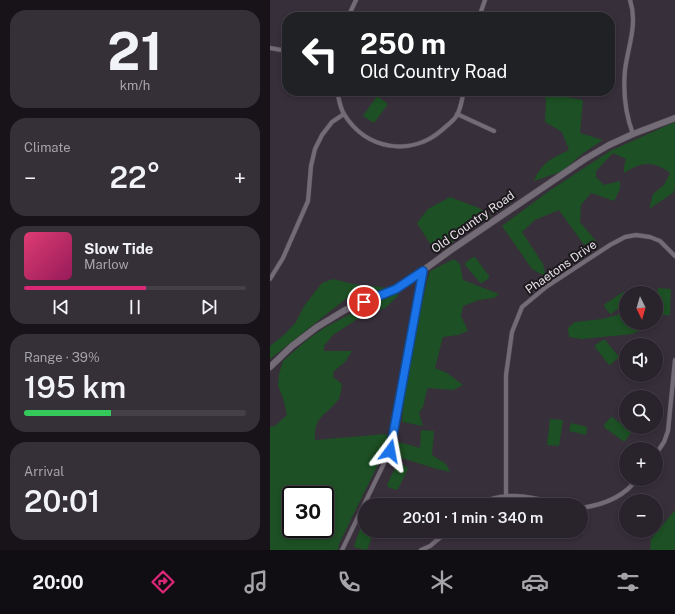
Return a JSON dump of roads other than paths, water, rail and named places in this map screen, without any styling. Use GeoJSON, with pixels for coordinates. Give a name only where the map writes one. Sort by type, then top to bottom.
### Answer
{"type":"FeatureCollection","features":[{"type":"Feature","properties":{"kind":"main road","name":"Old Country Road"},"geometry":{"type":"LineString","coordinates":[[270,367],[292,346],[317,327],[345,310],[396,289],[585,159],[609,145],[633,134],[675,118]]}},
{"type":"Feature","properties":{"kind":"street"},"geometry":{"type":"LineString","coordinates":[[350,12],[356,0]]}},
{"type":"Feature","properties":{"kind":"street"},"geometry":{"type":"LineString","coordinates":[[481,12],[485,0]]}},
{"type":"Feature","properties":{"kind":"street"},"geometry":{"type":"LineString","coordinates":[[630,0],[634,15],[634,27],[625,70],[625,91],[626,111],[633,134]]}},
{"type":"Feature","properties":{"kind":"street"},"geometry":{"type":"LineString","coordinates":[[270,48],[282,50]]}},
{"type":"Feature","properties":{"kind":"street"},"geometry":{"type":"LineString","coordinates":[[338,96],[344,114],[362,134],[384,145],[399,147],[422,143],[434,137],[451,122],[457,114],[462,96]]}},
{"type":"Feature","properties":{"kind":"street"},"geometry":{"type":"LineString","coordinates":[[270,279],[283,258],[308,201],[311,166],[315,149],[322,135],[332,122],[344,114]]}},
{"type":"Feature","properties":{"kind":"street"},"geometry":{"type":"LineString","coordinates":[[457,114],[494,131]]}},
{"type":"Feature","properties":{"kind":"street","name":"Phaetons Drive"},"geometry":{"type":"LineString","coordinates":[[506,496],[506,375],[512,332],[522,307],[546,287],[610,245],[625,237],[636,235],[650,237],[660,241],[675,256]]}},
{"type":"Feature","properties":{"kind":"street"},"geometry":{"type":"LineString","coordinates":[[342,550],[390,451],[423,271]]}},
{"type":"Feature","properties":{"kind":"street"},"geometry":{"type":"LineString","coordinates":[[663,442],[668,432],[675,360]]}},
{"type":"Feature","properties":{"kind":"street"},"geometry":{"type":"LineString","coordinates":[[588,507],[616,498],[632,486]]}},
{"type":"Feature","properties":{"kind":"street"},"geometry":{"type":"LineString","coordinates":[[498,498],[506,496],[526,496],[535,498]]}},
{"type":"Feature","properties":{"kind":"street"},"geometry":{"type":"LineString","coordinates":[[421,550],[430,546],[440,538]]}}]}
